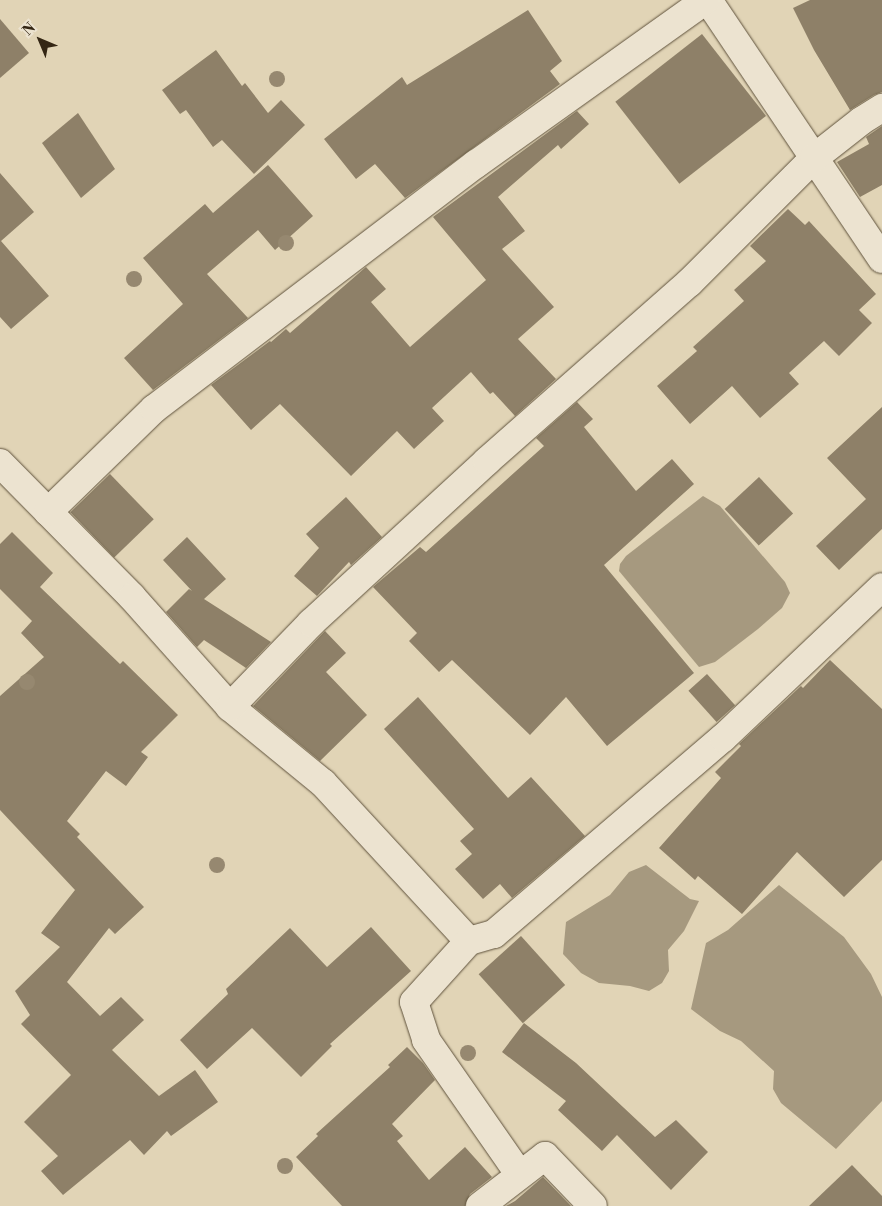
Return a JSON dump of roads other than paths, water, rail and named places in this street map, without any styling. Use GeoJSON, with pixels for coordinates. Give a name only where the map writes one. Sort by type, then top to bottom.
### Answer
{"type":"FeatureCollection","features":[{"type":"Feature","properties":{"kind":"street"},"geometry":{"type":"LineString","coordinates":[[48,512],[154,409],[476,164],[707,0],[882,259]]}},
{"type":"Feature","properties":{"kind":"street"},"geometry":{"type":"LineString","coordinates":[[230,707],[311,623],[487,461],[689,283],[814,158],[861,121],[882,108]]}},
{"type":"Feature","properties":{"kind":"street"},"geometry":{"type":"LineString","coordinates":[[0,463],[132,597],[230,707],[323,784],[469,941]]}},
{"type":"Feature","properties":{"kind":"street"},"geometry":{"type":"LineString","coordinates":[[519,1174],[426,1040],[414,1002],[469,941],[494,934],[723,738],[882,587]]}},
{"type":"Feature","properties":{"kind":"street"},"geometry":{"type":"LineString","coordinates":[[480,1206],[519,1174],[545,1156],[593,1206]]}}]}
